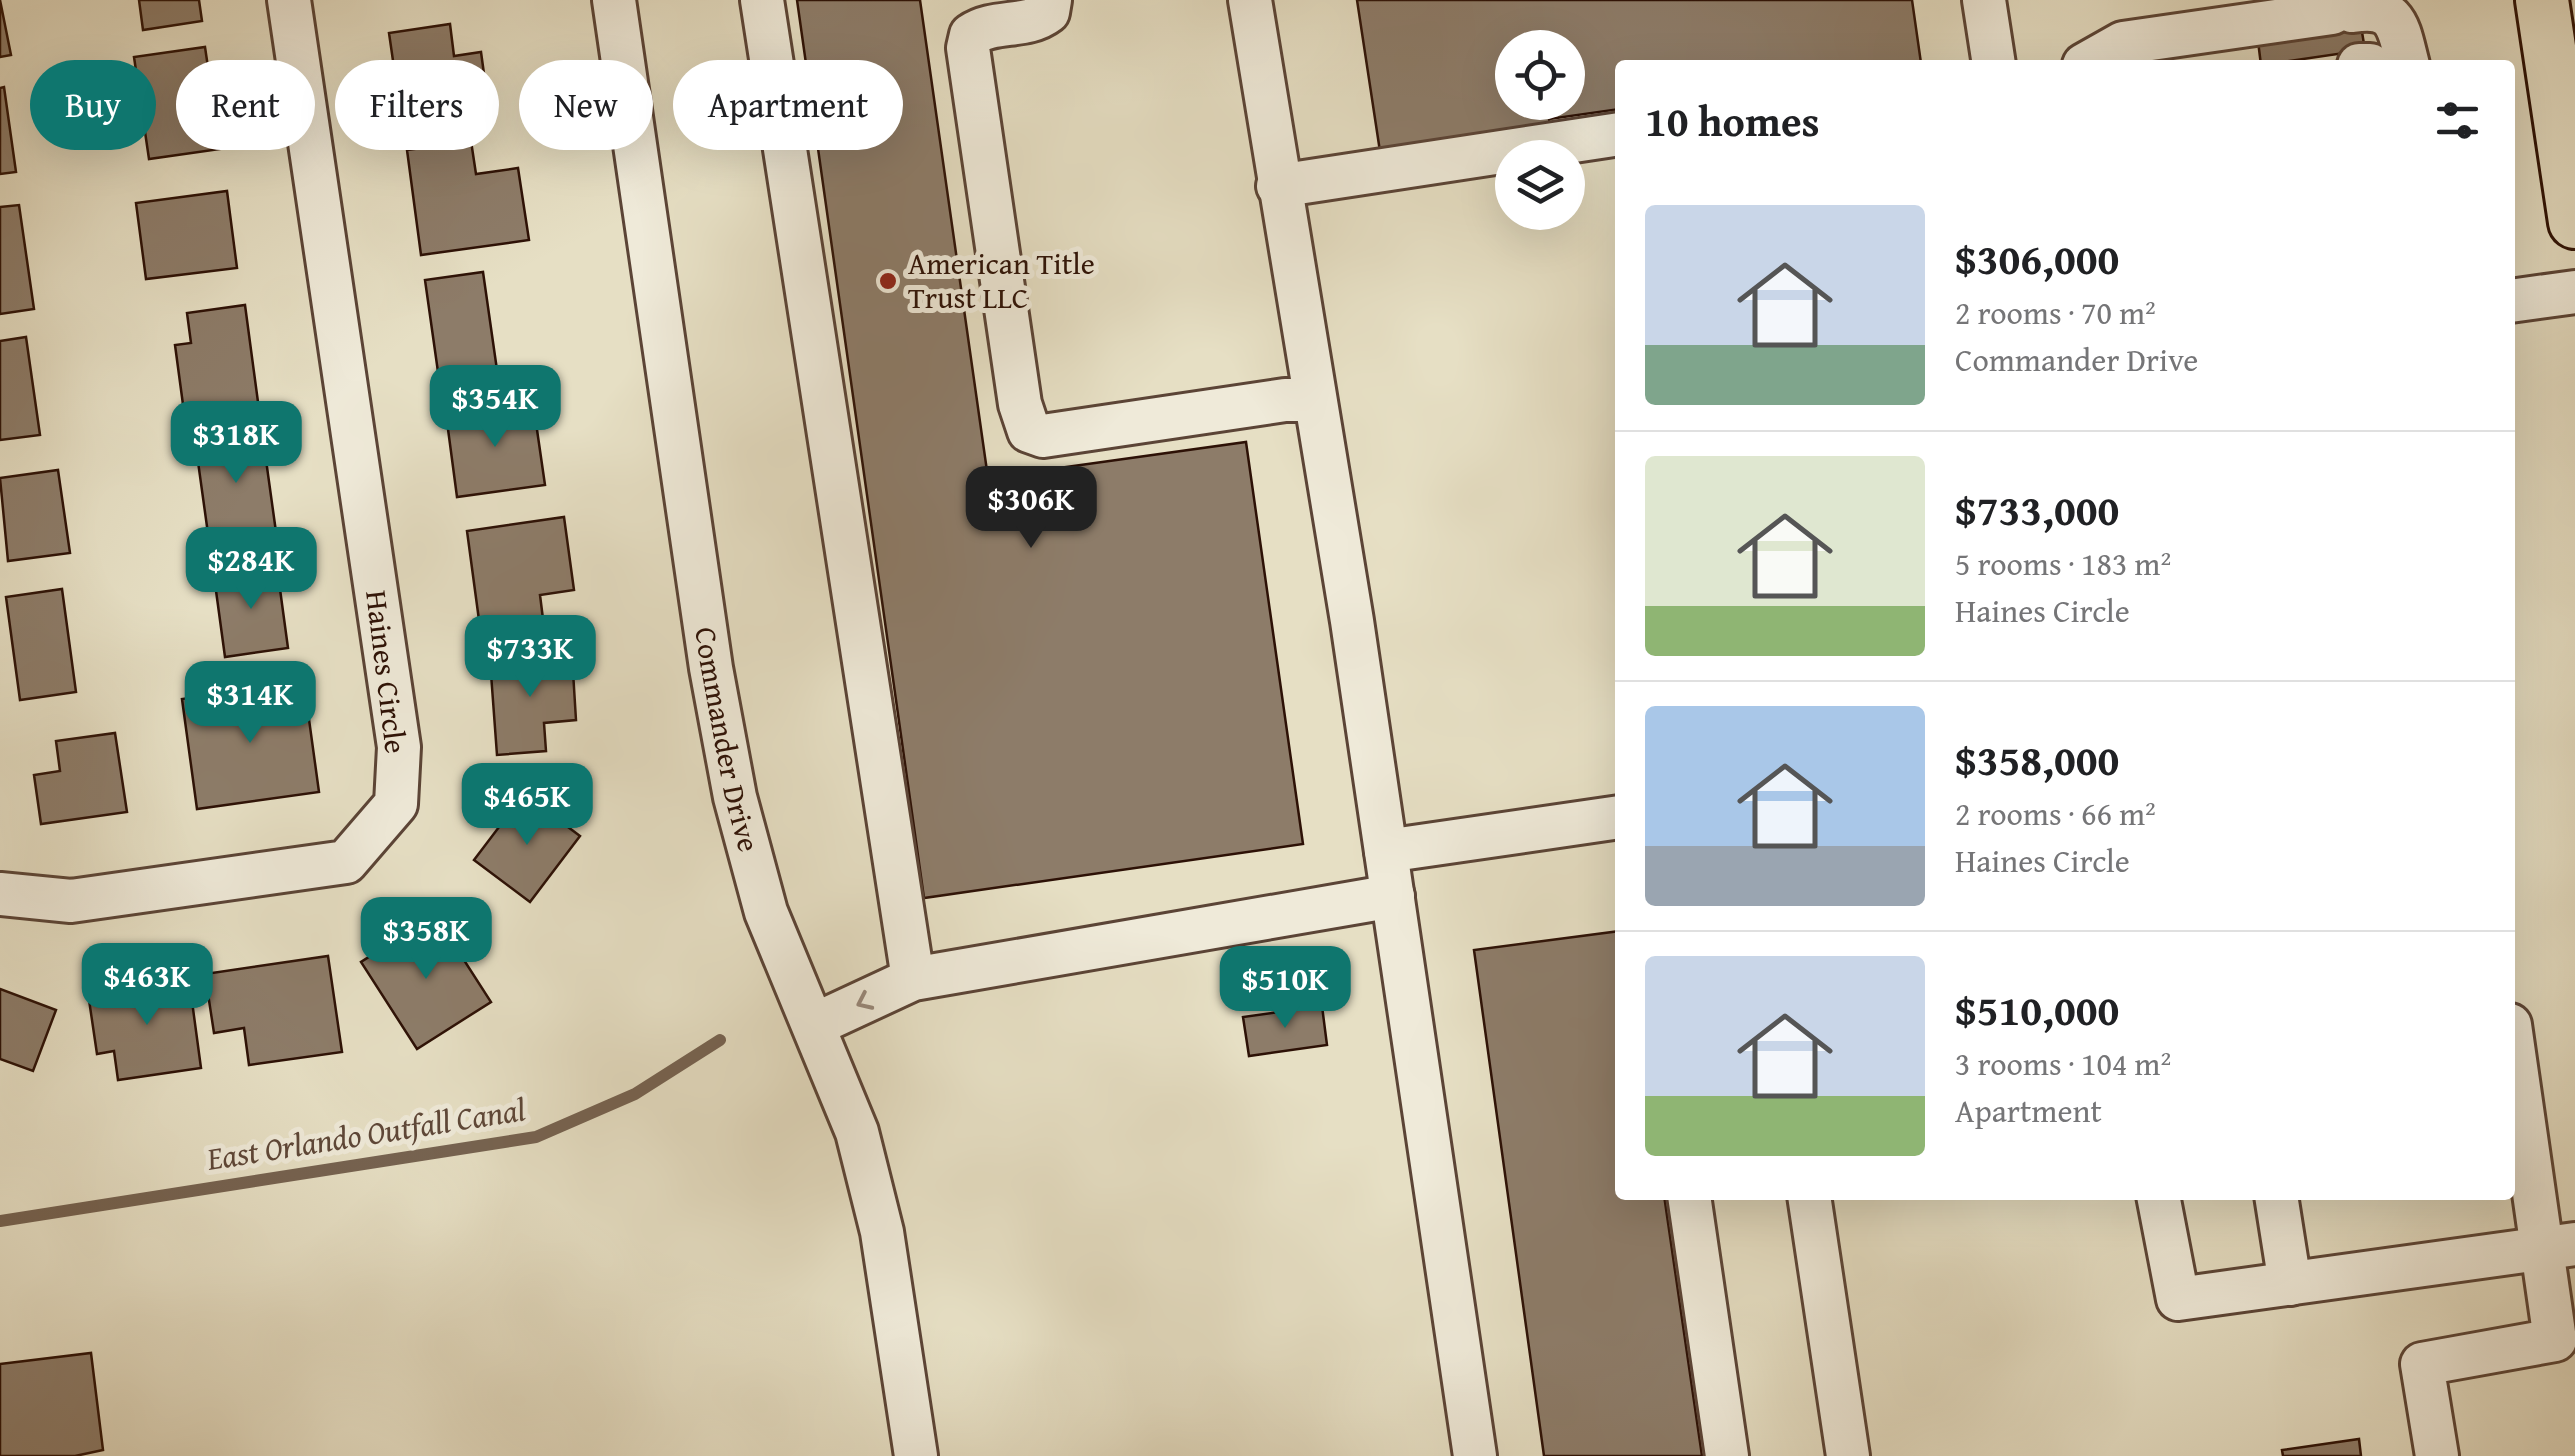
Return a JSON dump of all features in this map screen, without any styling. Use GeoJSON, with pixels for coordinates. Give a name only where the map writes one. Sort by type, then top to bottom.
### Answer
{"type":"FeatureCollection","features":[{"type":"Feature","properties":{"kind":"main road"},"geometry":{"type":"LineString","coordinates":[[2542,0],[2575,222]]}},
{"type":"Feature","properties":{"kind":"street","name":"Haines Circle"},"geometry":{"type":"LineString","coordinates":[[0,894],[71,901],[346,862],[396,804],[399,747],[289,0]]}},
{"type":"Feature","properties":{"kind":"street","name":"Commander Drive"},"geometry":{"type":"LineString","coordinates":[[614,0],[711,668],[734,797],[766,912],[858,1132],[882,1232],[916,1456]]}},
{"type":"Feature","properties":{"kind":"street"},"geometry":{"type":"LineString","coordinates":[[762,0],[913,979]]}},
{"type":"Feature","properties":{"kind":"street"},"geometry":{"type":"LineString","coordinates":[[1050,0],[1048,12],[1038,20],[982,27],[971,35],[968,48],[1020,404],[1030,432],[1043,436],[1285,400],[1313,400]]}},
{"type":"Feature","properties":{"kind":"street"},"geometry":{"type":"LineString","coordinates":[[1250,0],[1393,896],[1475,1456]]}},
{"type":"Feature","properties":{"kind":"street"},"geometry":{"type":"LineString","coordinates":[[1984,0],[1993,60]]}},
{"type":"Feature","properties":{"kind":"street"},"geometry":{"type":"LineString","coordinates":[[2093,60],[2123,43],[2342,12],[2383,11],[2397,22],[2407,60]]}},
{"type":"Feature","properties":{"kind":"street"},"geometry":{"type":"LineString","coordinates":[[1278,186],[1615,135]]}},
{"type":"Feature","properties":{"kind":"street"},"geometry":{"type":"LineString","coordinates":[[2515,300],[2575,292]]}},
{"type":"Feature","properties":{"kind":"street"},"geometry":{"type":"LineString","coordinates":[[1386,851],[1615,818]]}},
{"type":"Feature","properties":{"kind":"street"},"geometry":{"type":"LineString","coordinates":[[814,1024],[913,979],[1393,896]]}},
{"type":"Feature","properties":{"kind":"street"},"geometry":{"type":"LineString","coordinates":[[2437,1456],[2422,1364],[2565,1340],[2559,1247],[2515,1048]]}},
{"type":"Feature","properties":{"kind":"street"},"geometry":{"type":"LineString","coordinates":[[1689,1200],[1726,1456]]}},
{"type":"Feature","properties":{"kind":"street"},"geometry":{"type":"LineString","coordinates":[[1810,1200],[1848,1456]]}},
{"type":"Feature","properties":{"kind":"street"},"geometry":{"type":"LineString","coordinates":[[2159,1200],[2178,1299],[2559,1247]]}},
{"type":"Feature","properties":{"kind":"street"},"geometry":{"type":"LineString","coordinates":[[2277,1200],[2290,1284]]}},
{"type":"Feature","properties":{"kind":"building"},"geometry":{"type":"Polygon","coordinates":[[[0,0],[11,55],[0,57],[0,0]]]}},
{"type":"Feature","properties":{"kind":"building"},"geometry":{"type":"Polygon","coordinates":[[[139,0],[199,0],[202,21],[143,30],[139,0]]]}},
{"type":"Feature","properties":{"kind":"building"},"geometry":{"type":"Polygon","coordinates":[[[797,0],[920,0],[988,478],[1246,442],[1303,844],[924,898],[818,150],[903,150],[903,60],[805,60],[797,0]]]}},
{"type":"Feature","properties":{"kind":"building"},"geometry":{"type":"Polygon","coordinates":[[[1357,0],[1912,0],[1921,60],[1615,60],[1615,110],[1585,114],[1585,30],[1495,30],[1495,120],[1549,120],[1552,132],[1381,158],[1357,0]]]}},
{"type":"Feature","properties":{"kind":"building"},"geometry":{"type":"Polygon","coordinates":[[[450,24],[454,56],[481,52],[482,60],[393,60],[389,33],[450,24]]]}},
{"type":"Feature","properties":{"kind":"building"},"geometry":{"type":"Polygon","coordinates":[[[2361,26],[2365,50],[2296,60],[2260,60],[2258,41],[2361,26]]]}},
{"type":"Feature","properties":{"kind":"building"},"geometry":{"type":"Polygon","coordinates":[[[205,47],[207,60],[176,60],[176,150],[213,150],[149,159],[148,150],[156,150],[156,60],[134,57],[205,47]]]}},
{"type":"Feature","properties":{"kind":"building"},"geometry":{"type":"Polygon","coordinates":[[[4,87],[16,172],[0,174],[0,88],[4,87]]]}},
{"type":"Feature","properties":{"kind":"building"},"geometry":{"type":"Polygon","coordinates":[[[407,150],[472,150],[476,174],[518,168],[529,240],[421,255],[407,150]]]}},
{"type":"Feature","properties":{"kind":"building"},"geometry":{"type":"Polygon","coordinates":[[[227,191],[237,268],[146,279],[136,203],[227,191]]]}},
{"type":"Feature","properties":{"kind":"building"},"geometry":{"type":"Polygon","coordinates":[[[19,205],[34,309],[0,314],[0,207],[19,205]]]}},
{"type":"Feature","properties":{"kind":"building"},"geometry":{"type":"Polygon","coordinates":[[[483,272],[497,370],[439,379],[425,280],[483,272]]]}},
{"type":"Feature","properties":{"kind":"building"},"geometry":{"type":"Polygon","coordinates":[[[245,305],[258,402],[184,412],[175,345],[191,343],[187,313],[245,305]]]}},
{"type":"Feature","properties":{"kind":"building"},"geometry":{"type":"Polygon","coordinates":[[[26,337],[40,435],[0,440],[0,341],[26,337]]]}},
{"type":"Feature","properties":{"kind":"building"},"geometry":{"type":"Polygon","coordinates":[[[533,402],[545,485],[457,497],[446,414],[533,402]]]}},
{"type":"Feature","properties":{"kind":"building"},"geometry":{"type":"Polygon","coordinates":[[[262,431],[276,532],[209,541],[195,440],[262,431]]]}},
{"type":"Feature","properties":{"kind":"building"},"geometry":{"type":"Polygon","coordinates":[[[58,470],[70,553],[8,561],[0,478],[58,470]]]}},
{"type":"Feature","properties":{"kind":"building"},"geometry":{"type":"Polygon","coordinates":[[[564,517],[574,590],[540,595],[544,627],[481,635],[467,531],[564,517]]]}},
{"type":"Feature","properties":{"kind":"building"},"geometry":{"type":"Polygon","coordinates":[[[277,567],[288,648],[225,657],[214,576],[277,567]]]}},
{"type":"Feature","properties":{"kind":"building"},"geometry":{"type":"Polygon","coordinates":[[[62,589],[76,692],[20,700],[6,597],[62,589]]]}},
{"type":"Feature","properties":{"kind":"building"},"geometry":{"type":"Polygon","coordinates":[[[572,655],[576,720],[544,723],[546,751],[497,755],[490,660],[572,655]]]}},
{"type":"Feature","properties":{"kind":"building"},"geometry":{"type":"Polygon","coordinates":[[[304,683],[319,792],[197,809],[182,699],[304,683]]]}},
{"type":"Feature","properties":{"kind":"building"},"geometry":{"type":"Polygon","coordinates":[[[115,733],[127,812],[41,824],[34,775],[60,771],[56,741],[115,733]]]}},
{"type":"Feature","properties":{"kind":"building"},"geometry":{"type":"Polygon","coordinates":[[[524,794],[580,836],[530,902],[474,860],[524,794]]]}},
{"type":"Feature","properties":{"kind":"building"},"geometry":{"type":"Polygon","coordinates":[[[435,915],[491,1002],[417,1049],[361,962],[435,915]]]}},
{"type":"Feature","properties":{"kind":"building"},"geometry":{"type":"Polygon","coordinates":[[[1615,932],[1615,1200],[1665,1200],[1702,1456],[1544,1456],[1474,950],[1615,932]]]}},
{"type":"Feature","properties":{"kind":"building"},"geometry":{"type":"Polygon","coordinates":[[[328,956],[342,1052],[249,1065],[244,1028],[214,1033],[205,974],[328,956]]]}},
{"type":"Feature","properties":{"kind":"building"},"geometry":{"type":"Polygon","coordinates":[[[189,979],[201,1068],[118,1080],[114,1051],[97,1054],[88,993],[189,979]]]}},
{"type":"Feature","properties":{"kind":"building"},"geometry":{"type":"Polygon","coordinates":[[[0,989],[56,1010],[33,1071],[0,1059],[0,989]]]}},
{"type":"Feature","properties":{"kind":"building"},"geometry":{"type":"Polygon","coordinates":[[[1322,1006],[1327,1045],[1249,1056],[1243,1017],[1322,1006]]]}},
{"type":"Feature","properties":{"kind":"building"},"geometry":{"type":"Polygon","coordinates":[[[91,1353],[103,1450],[75,1456],[0,1456],[0,1364],[91,1353]]]}},
{"type":"Feature","properties":{"kind":"building"},"geometry":{"type":"Polygon","coordinates":[[[2359,1439],[2361,1456],[2283,1456],[2282,1450],[2359,1439]]]}},
{"type":"Feature","properties":{"kind":"waterway","name":"East Orlando Outfall Canal"},"geometry":{"type":"LineString","coordinates":[[0,1221],[536,1137],[635,1094],[720,1040]]}},
{"type":"Feature","properties":{"kind":"place","name":"American Title Trust LLC"},"geometry":{"type":"Point","coordinates":[888,281]}}]}
